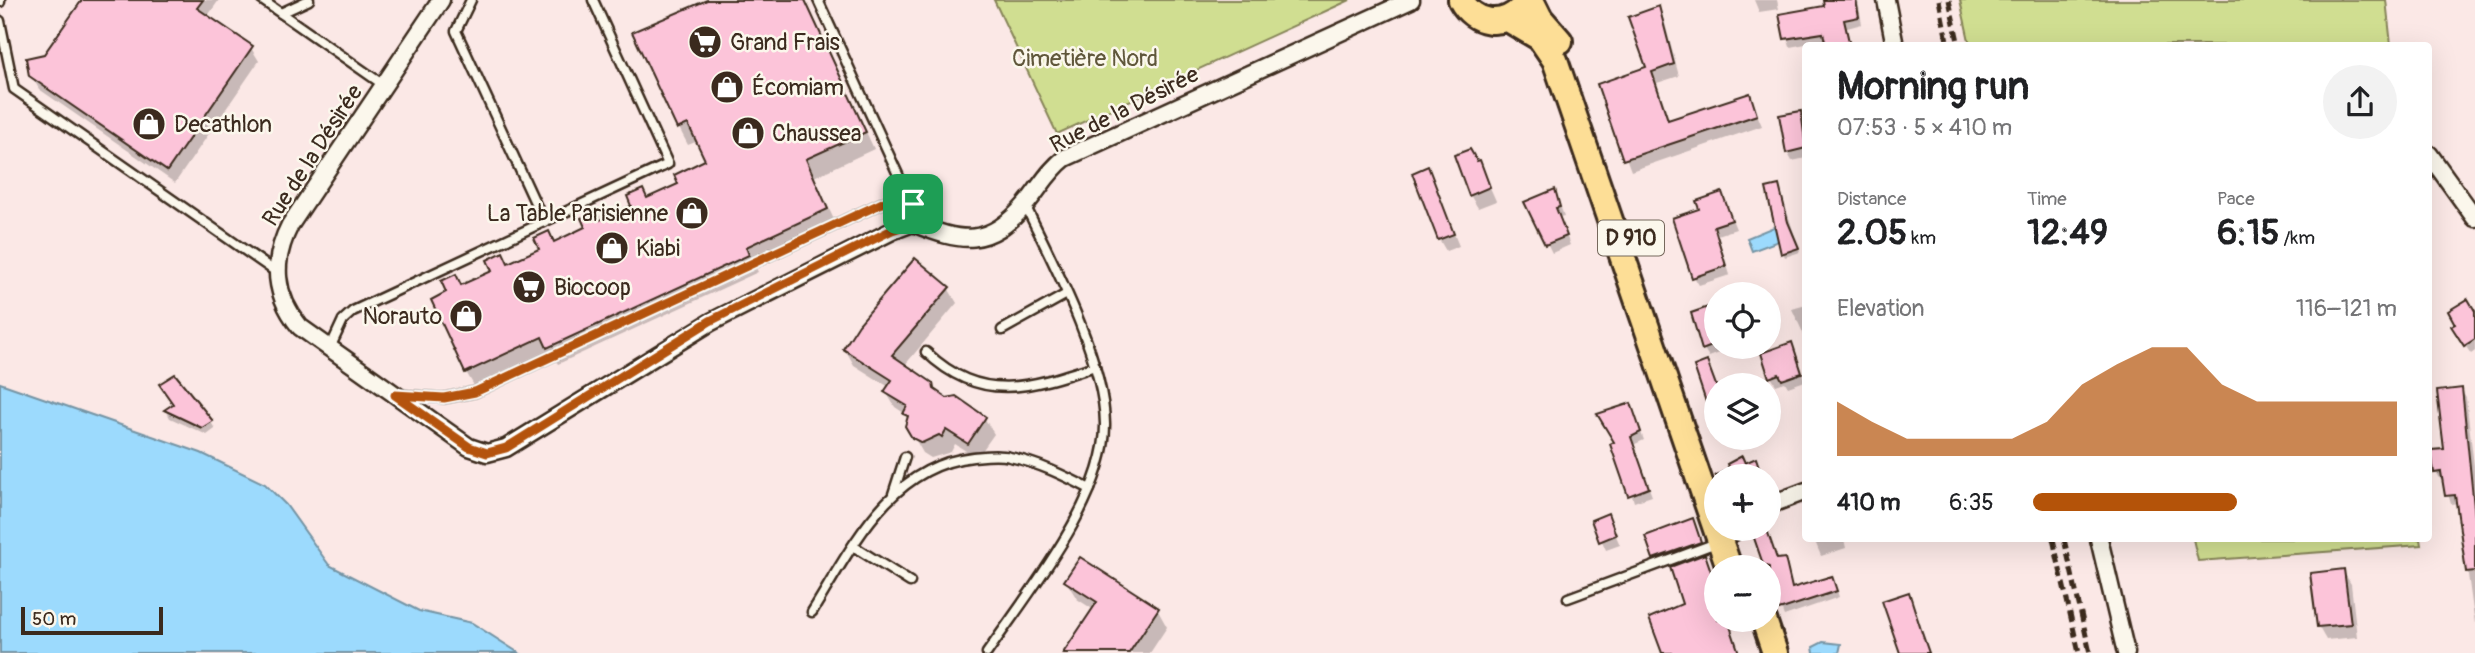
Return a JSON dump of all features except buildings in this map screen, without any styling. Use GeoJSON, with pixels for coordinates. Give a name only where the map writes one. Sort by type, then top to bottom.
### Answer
{"type":"FeatureCollection","features":[{"type":"Feature","properties":{"kind":"main road"},"geometry":{"type":"LineString","coordinates":[[1456,3],[1485,20],[1508,19],[1529,0]]}},
{"type":"Feature","properties":{"kind":"main road","name":"D 910"},"geometry":{"type":"LineString","coordinates":[[1529,0],[1568,55],[1710,464]]}},
{"type":"Feature","properties":{"kind":"main road","name":"D 910"},"geometry":{"type":"LineString","coordinates":[[1508,19],[1540,38],[1555,60],[1704,476]]}},
{"type":"Feature","properties":{"kind":"main road"},"geometry":{"type":"LineString","coordinates":[[1751,632],[1759,653]]}},
{"type":"Feature","properties":{"kind":"main road"},"geometry":{"type":"LineString","coordinates":[[1768,632],[1775,653]]}},
{"type":"Feature","properties":{"kind":"street","name":"Rue de la Désirée"},"geometry":{"type":"LineString","coordinates":[[441,0],[290,225],[281,241],[276,272],[280,294],[300,327],[469,447],[487,453],[506,448],[710,321],[892,230],[913,223],[947,238],[974,238],[998,228],[1025,205],[1054,167],[1065,158],[1411,0]]}},
{"type":"Feature","properties":{"kind":"street"},"geometry":{"type":"LineString","coordinates":[[1886,0],[1894,42]]}},
{"type":"Feature","properties":{"kind":"street"},"geometry":{"type":"LineString","coordinates":[[2432,158],[2475,218]]}},
{"type":"Feature","properties":{"kind":"street"},"geometry":{"type":"LineString","coordinates":[[1781,501],[1802,493]]}},
{"type":"Feature","properties":{"kind":"street"},"geometry":{"type":"LineString","coordinates":[[2100,542],[2126,653]]}},
{"type":"Feature","properties":{"kind":"lane"},"geometry":{"type":"LineString","coordinates":[[262,0],[385,86]]}},
{"type":"Feature","properties":{"kind":"lane"},"geometry":{"type":"LineString","coordinates":[[281,13],[309,0]]}},
{"type":"Feature","properties":{"kind":"lane"},"geometry":{"type":"LineString","coordinates":[[471,0],[456,31],[544,222]]}},
{"type":"Feature","properties":{"kind":"lane"},"geometry":{"type":"LineString","coordinates":[[330,348],[343,320],[353,311],[668,164],[593,0]]}},
{"type":"Feature","properties":{"kind":"lane"},"geometry":{"type":"LineString","coordinates":[[818,0],[913,204],[913,223]]}},
{"type":"Feature","properties":{"kind":"lane"},"geometry":{"type":"LineString","coordinates":[[0,21],[15,89],[276,272]]}},
{"type":"Feature","properties":{"kind":"lane"},"geometry":{"type":"LineString","coordinates":[[395,395],[444,398],[475,392],[906,192]]}},
{"type":"Feature","properties":{"kind":"lane"},"geometry":{"type":"LineString","coordinates":[[987,653],[1040,575],[1090,489],[1099,462],[1105,425],[1095,366],[1025,205]]}},
{"type":"Feature","properties":{"kind":"lane"},"geometry":{"type":"LineString","coordinates":[[1002,330],[1065,295]]}},
{"type":"Feature","properties":{"kind":"lane"},"geometry":{"type":"LineString","coordinates":[[926,352],[956,377],[997,388],[1051,381],[1095,366]]}},
{"type":"Feature","properties":{"kind":"lane"},"geometry":{"type":"LineString","coordinates":[[812,612],[853,546],[893,494],[933,468],[950,461],[987,456],[1026,461],[1090,489]]}},
{"type":"Feature","properties":{"kind":"lane"},"geometry":{"type":"LineString","coordinates":[[893,494],[905,457]]}},
{"type":"Feature","properties":{"kind":"lane"},"geometry":{"type":"LineString","coordinates":[[1568,598],[1704,540]]}},
{"type":"Feature","properties":{"kind":"lane"},"geometry":{"type":"LineString","coordinates":[[853,546],[910,582]]}},
{"type":"Feature","properties":{"kind":"green space","name":"Cimetière Nord"},"geometry":{"type":"Polygon","coordinates":[[[994,0],[1350,0],[1057,134],[994,0]]]}},
{"type":"Feature","properties":{"kind":"green space"},"geometry":{"type":"Polygon","coordinates":[[[1960,0],[2386,0],[2391,42],[1969,42],[1960,0]]]}},
{"type":"Feature","properties":{"kind":"green space"},"geometry":{"type":"Polygon","coordinates":[[[2194,542],[2420,542],[2421,545],[2198,561],[2194,542]]]}},
{"type":"Feature","properties":{"kind":"water"},"geometry":{"type":"Polygon","coordinates":[[[1776,226],[1781,240],[1752,251],[1747,238],[1776,226]]]}},
{"type":"Feature","properties":{"kind":"water"},"geometry":{"type":"Polygon","coordinates":[[[0,383],[201,453],[265,484],[286,505],[329,565],[419,611],[472,623],[519,653],[0,653],[0,383]]]}},
{"type":"Feature","properties":{"kind":"water"},"geometry":{"type":"Polygon","coordinates":[[[1823,642],[1841,644],[1839,653],[1814,653],[1813,647],[1823,642]]]}},
{"type":"Feature","properties":{"kind":"railway"},"geometry":{"type":"LineString","coordinates":[[1939,0],[1947,42]]}},
{"type":"Feature","properties":{"kind":"railway"},"geometry":{"type":"LineString","coordinates":[[1949,0],[1958,42]]}},
{"type":"Feature","properties":{"kind":"railway"},"geometry":{"type":"LineString","coordinates":[[2054,542],[2079,653]]}},
{"type":"Feature","properties":{"kind":"railway"},"geometry":{"type":"LineString","coordinates":[[2065,542],[2090,653]]}},
{"type":"Feature","properties":{"kind":"place","name":"Grand Frais"},"geometry":{"type":"Point","coordinates":[705,42]}},
{"type":"Feature","properties":{"kind":"place","name":"Écomiam"},"geometry":{"type":"Point","coordinates":[727,87]}},
{"type":"Feature","properties":{"kind":"place","name":"Decathlon"},"geometry":{"type":"Point","coordinates":[149,124]}},
{"type":"Feature","properties":{"kind":"place","name":"Chaussea"},"geometry":{"type":"Point","coordinates":[748,133]}},
{"type":"Feature","properties":{"kind":"place","name":"La Table Parisienne"},"geometry":{"type":"Point","coordinates":[692,213]}},
{"type":"Feature","properties":{"kind":"place","name":"Kiabi"},"geometry":{"type":"Point","coordinates":[612,248]}},
{"type":"Feature","properties":{"kind":"place","name":"Biocoop"},"geometry":{"type":"Point","coordinates":[529,287]}},
{"type":"Feature","properties":{"kind":"place","name":"Norauto"},"geometry":{"type":"Point","coordinates":[466,316]}},
{"type":"Feature","properties":{"kind":"route"},"geometry":{"type":"LineString","coordinates":[[906,192],[913,204],[913,223],[892,230],[710,321],[506,448],[487,453],[469,447],[395,395],[444,398],[475,392],[906,192]]}}]}
